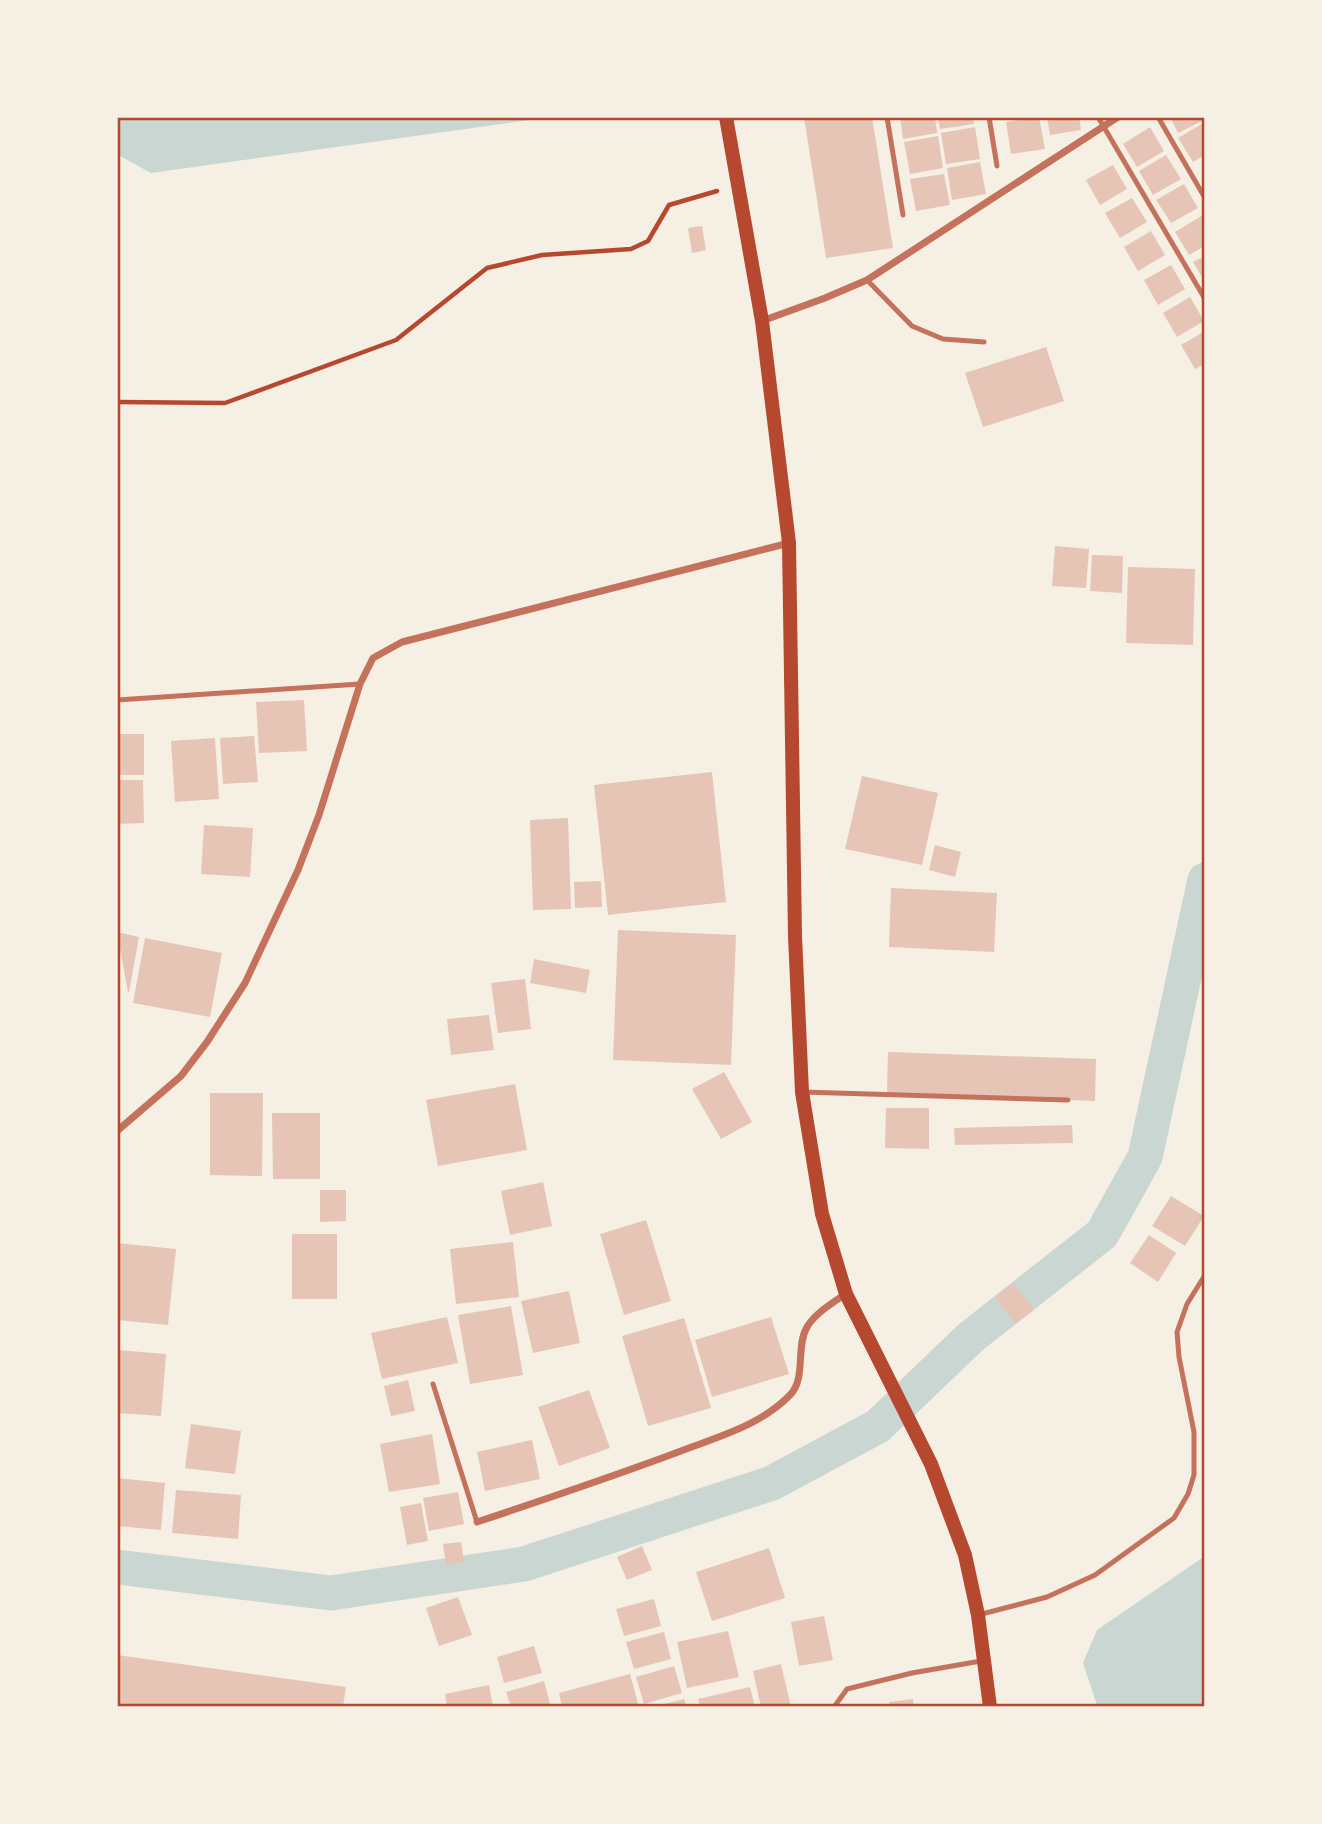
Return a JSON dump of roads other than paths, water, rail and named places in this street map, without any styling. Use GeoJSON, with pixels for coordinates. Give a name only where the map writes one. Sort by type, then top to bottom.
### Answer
{"type":"FeatureCollection","features":[{"type":"Feature","properties":{"kind":"main road"},"geometry":{"type":"LineString","coordinates":[[726,117],[762,321],[789,543],[795,936],[802,1092],[822,1214],[846,1294],[931,1464],[965,1555],[978,1615],[990,1707]]}},
{"type":"Feature","properties":{"kind":"street"},"geometry":{"type":"LineString","coordinates":[[762,321],[867,280],[1118,117]]}},
{"type":"Feature","properties":{"kind":"street"},"geometry":{"type":"LineString","coordinates":[[117,1131],[181,1076],[207,1042],[245,983],[269,936],[314,826],[360,684],[373,659],[402,642],[789,543]]}},
{"type":"Feature","properties":{"kind":"street"},"geometry":{"type":"LineString","coordinates":[[477,1522],[737,1430],[770,1413],[793,1392],[798,1377],[799,1350],[806,1328],[819,1313],[846,1294]]}},
{"type":"Feature","properties":{"kind":"lane"},"geometry":{"type":"LineString","coordinates":[[887,117],[904,215]]}},
{"type":"Feature","properties":{"kind":"lane"},"geometry":{"type":"LineString","coordinates":[[989,117],[997,166]]}},
{"type":"Feature","properties":{"kind":"lane"},"geometry":{"type":"LineString","coordinates":[[1098,117],[1205,299]]}},
{"type":"Feature","properties":{"kind":"lane"},"geometry":{"type":"LineString","coordinates":[[1158,117],[1205,198]]}},
{"type":"Feature","properties":{"kind":"lane"},"geometry":{"type":"LineString","coordinates":[[867,280],[912,326],[943,339],[984,342]]}},
{"type":"Feature","properties":{"kind":"lane"},"geometry":{"type":"LineString","coordinates":[[117,700],[360,684]]}},
{"type":"Feature","properties":{"kind":"lane"},"geometry":{"type":"LineString","coordinates":[[802,1092],[1068,1100]]}},
{"type":"Feature","properties":{"kind":"lane"},"geometry":{"type":"LineString","coordinates":[[978,1615],[1047,1597],[1095,1575],[1174,1518],[1188,1494],[1194,1475],[1194,1432],[1179,1357],[1177,1332],[1187,1304],[1205,1275]]}},
{"type":"Feature","properties":{"kind":"lane"},"geometry":{"type":"LineString","coordinates":[[433,1384],[477,1522]]}},
{"type":"Feature","properties":{"kind":"lane"},"geometry":{"type":"LineString","coordinates":[[834,1707],[846,1689],[912,1673],[985,1660]]}},
{"type":"Feature","properties":{"kind":"waterway"},"geometry":{"type":"LineString","coordinates":[[117,1567],[331,1593],[524,1564],[772,1483],[878,1426],[971,1337],[1102,1234],[1145,1157],[1205,880]]}}]}
